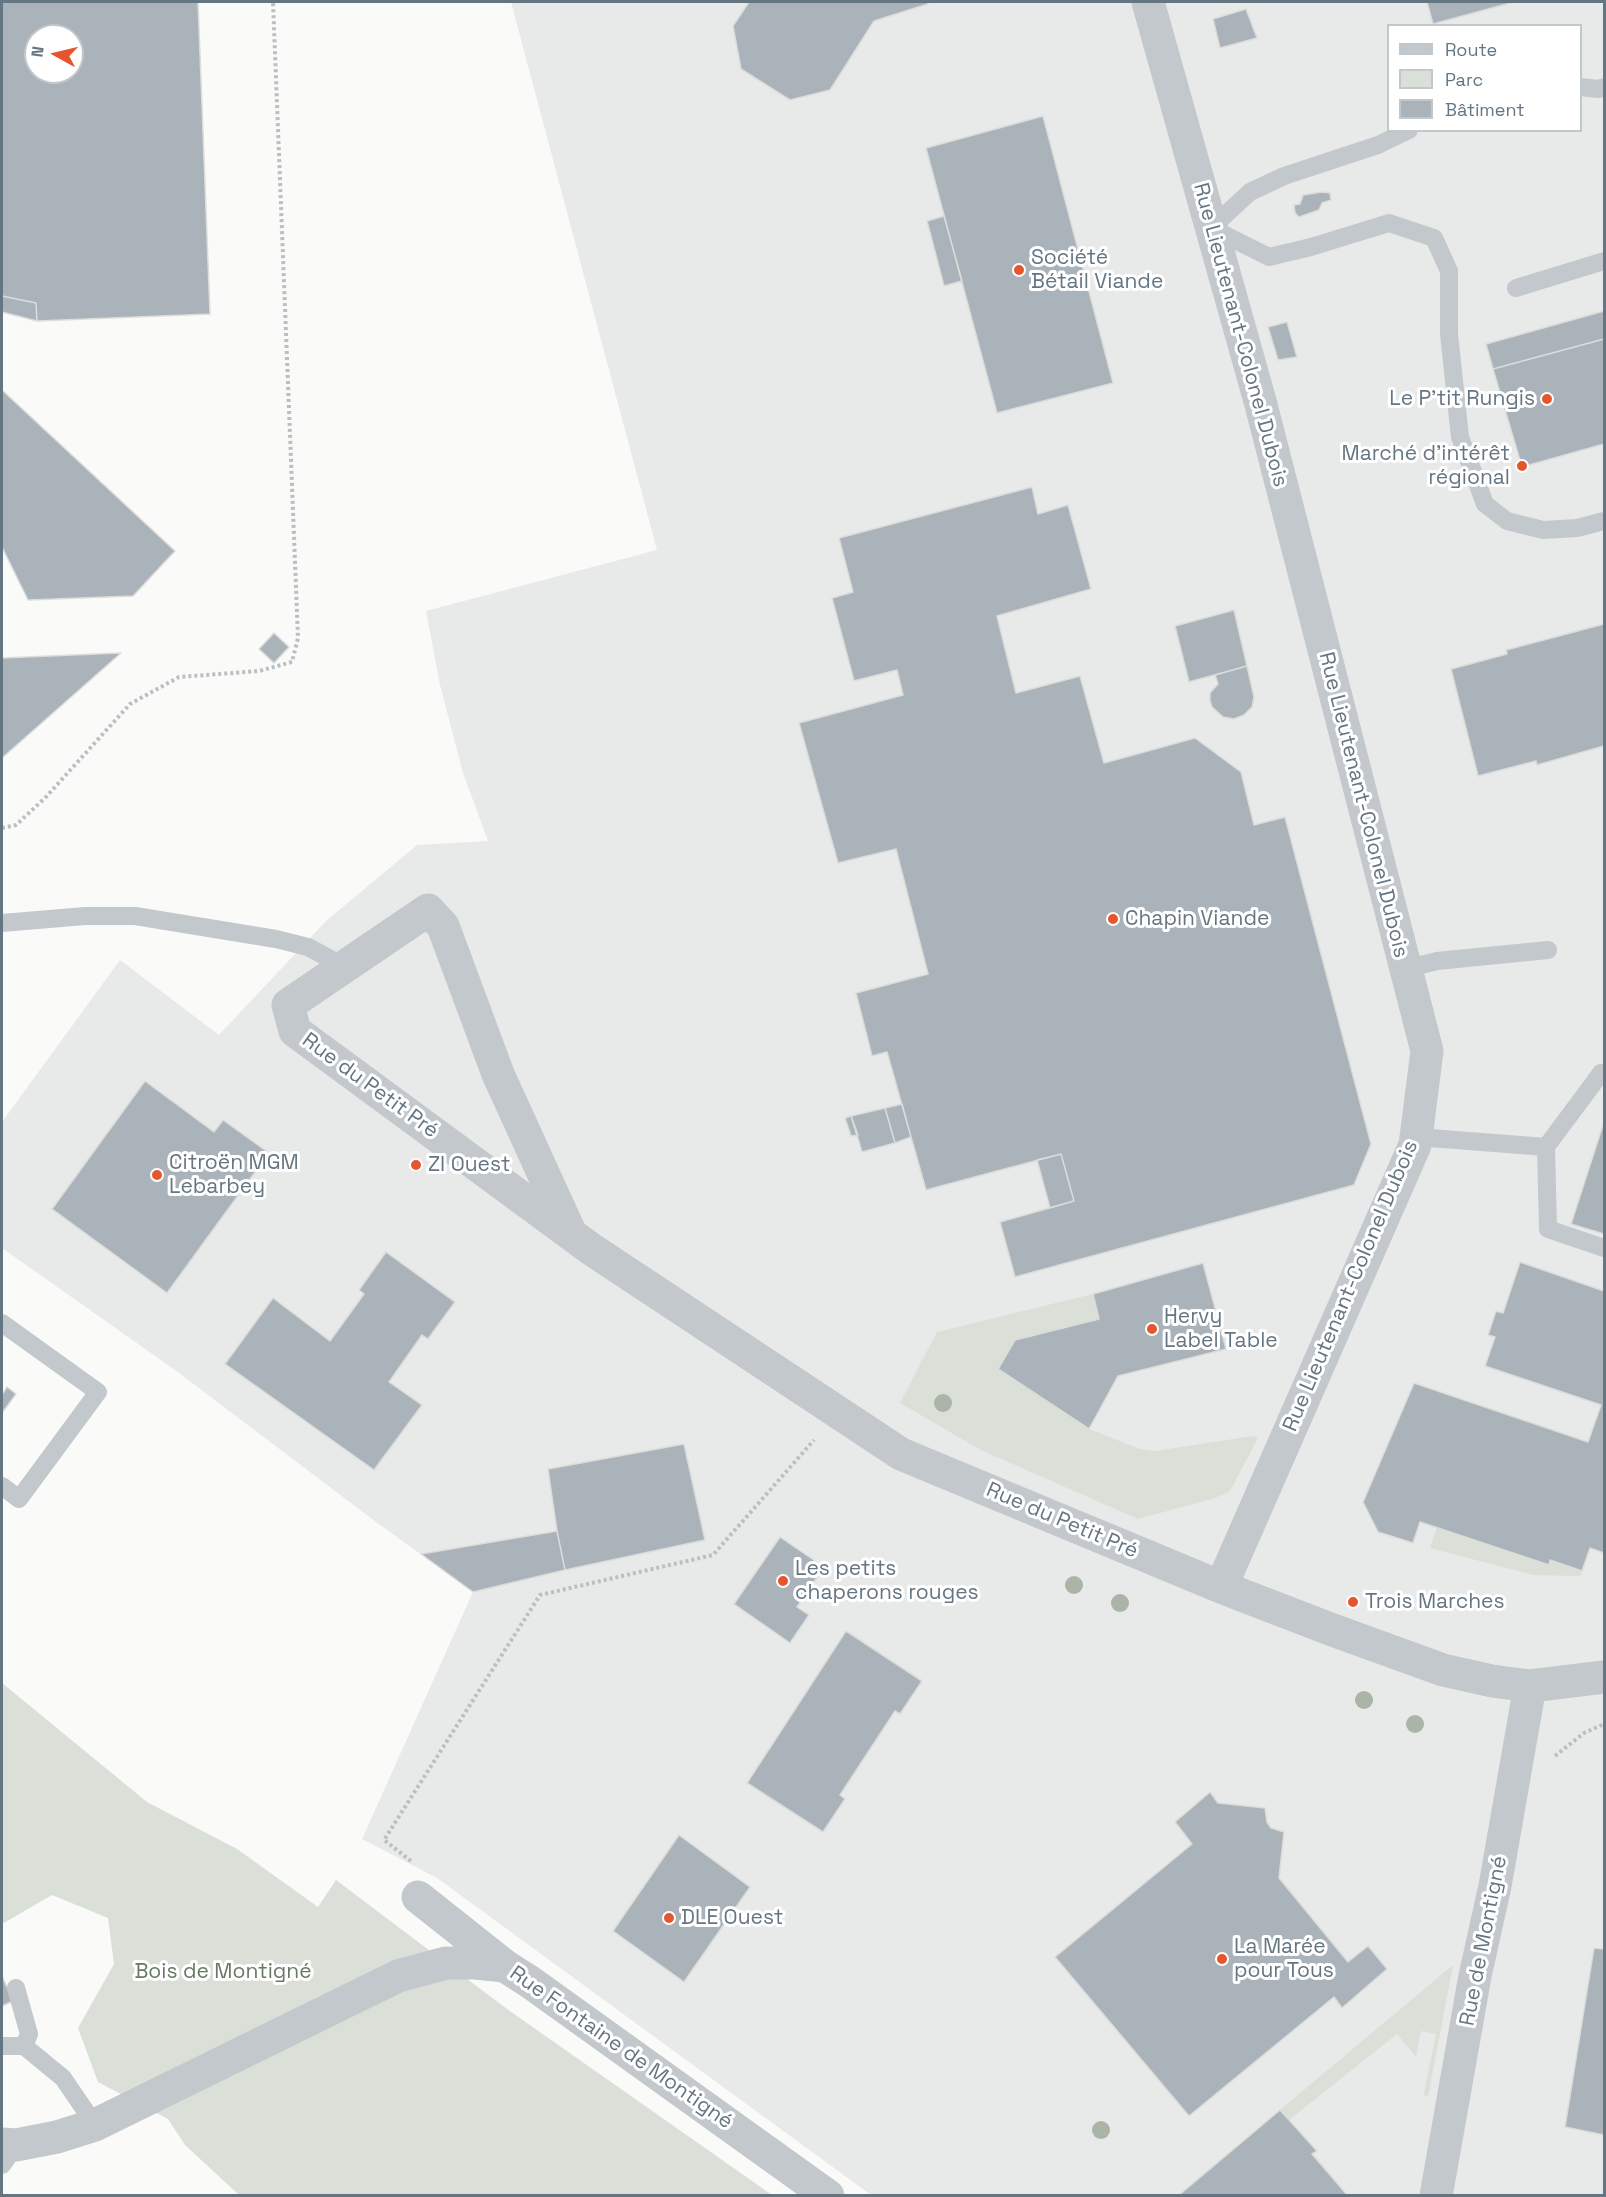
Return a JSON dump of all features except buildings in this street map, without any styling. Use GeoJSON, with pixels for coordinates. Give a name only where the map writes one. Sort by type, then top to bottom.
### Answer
{"type":"FeatureCollection","features":[{"type":"Feature","properties":{"kind":"street","name":"Rue Lieutenant-Colonel Dubois"},"geometry":{"type":"LineString","coordinates":[[1148,2],[1260,401],[1427,1051],[1417,1137],[1411,1156],[1221,1587]]}},
{"type":"Feature","properties":{"kind":"street","name":"Rue du Petit Pré"},"geometry":{"type":"LineString","coordinates":[[570,1232],[498,1074],[443,926],[428,910],[288,1005],[295,1031],[591,1249],[901,1454],[1221,1587],[1443,1670],[1492,1681],[1530,1686],[1605,1677]]}},
{"type":"Feature","properties":{"kind":"street","name":"Rue de Montigné"},"geometry":{"type":"LineString","coordinates":[[1436,2196],[1475,1976],[1495,1886],[1530,1686]]}},
{"type":"Feature","properties":{"kind":"street","name":"Rue Fontaine de Montigné"},"geometry":{"type":"LineString","coordinates":[[418,1897],[505,1966],[828,2196]]}},
{"type":"Feature","properties":{"kind":"street"},"geometry":{"type":"LineString","coordinates":[[6,2151],[95,2125],[398,1976],[447,1963],[505,1966]]}},
{"type":"Feature","properties":{"kind":"lane"},"geometry":{"type":"LineString","coordinates":[[1582,87],[1605,87]]}},
{"type":"Feature","properties":{"kind":"lane"},"geometry":{"type":"LineString","coordinates":[[1405,132],[1378,145],[1284,176],[1250,192],[1211,228],[1269,257],[1311,247],[1389,223],[1434,238],[1449,271],[1449,334],[1460,437],[1485,504],[1507,521],[1543,530],[1577,528],[1605,521]]}},
{"type":"Feature","properties":{"kind":"lane"},"geometry":{"type":"LineString","coordinates":[[1516,288],[1605,261]]}},
{"type":"Feature","properties":{"kind":"lane"},"geometry":{"type":"LineString","coordinates":[[2,923],[85,916],[135,916],[276,939],[308,947],[345,967]]}},
{"type":"Feature","properties":{"kind":"lane"},"geometry":{"type":"LineString","coordinates":[[1405,969],[1437,961],[1548,951]]}},
{"type":"Feature","properties":{"kind":"lane"},"geometry":{"type":"LineString","coordinates":[[1605,1073],[1601,1073],[1546,1147],[1548,1229],[1605,1248]]}},
{"type":"Feature","properties":{"kind":"lane"},"geometry":{"type":"LineString","coordinates":[[1417,1137],[1546,1147]]}},
{"type":"Feature","properties":{"kind":"lane"},"geometry":{"type":"LineString","coordinates":[[2,1323],[98,1392],[19,1499],[2,1486]]}},
{"type":"Feature","properties":{"kind":"lane"},"geometry":{"type":"LineString","coordinates":[[16,1988],[28,2034],[24,2046]]}},
{"type":"Feature","properties":{"kind":"lane"},"geometry":{"type":"LineString","coordinates":[[2,2046],[24,2046],[63,2078],[95,2125]]}},
{"type":"Feature","properties":{"kind":"path"},"geometry":{"type":"LineString","coordinates":[[2,828],[16,825],[45,798],[130,704],[179,677],[259,671],[292,662],[298,638],[273,2]]}},
{"type":"Feature","properties":{"kind":"path"},"geometry":{"type":"LineString","coordinates":[[418,1897],[428,1872],[384,1840],[540,1595],[713,1555],[838,1412]]}},
{"type":"Feature","properties":{"kind":"shaded area"},"geometry":{"type":"Polygon","coordinates":[[[511,2],[1604,2],[1604,2195],[871,2195],[437,1878],[362,1839],[473,1592],[376,1522],[175,1370],[2,1248],[2,1122],[120,960],[219,1035],[326,921],[417,845],[488,841],[463,773],[440,685],[426,611],[657,550],[511,2]]]}},
{"type":"Feature","properties":{"kind":"green space"},"geometry":{"type":"Polygon","coordinates":[[[1093,1294],[1099,1319],[1015,1340],[998,1369],[1089,1429],[1140,1449],[1156,1451],[1253,1436],[1258,1438],[1230,1491],[1215,1498],[1138,1519],[981,1450],[900,1403],[937,1332],[1093,1294]]]}},
{"type":"Feature","properties":{"kind":"green space"},"geometry":{"type":"Polygon","coordinates":[[[1437,1527],[1548,1565],[1550,1560],[1582,1571],[1580,1576],[1533,1575],[1430,1548],[1437,1527]]]}},
{"type":"Feature","properties":{"kind":"green space","name":"Bois de Montigné"},"geometry":{"type":"Polygon","coordinates":[[[2,1683],[147,1802],[237,1849],[318,1907],[336,1880],[507,2009],[772,2195],[239,2195],[185,2145],[168,2119],[98,2082],[78,2028],[114,1964],[108,1918],[52,1895],[2,1924],[2,1683]]]}},
{"type":"Feature","properties":{"kind":"green space"},"geometry":{"type":"Polygon","coordinates":[[[1453,1965],[1428,2097],[1424,2093],[1436,2034],[1421,2031],[1416,2057],[1397,2034],[1289,2120],[1280,2110],[1453,1965]]]}},
{"type":"Feature","properties":{"kind":"place","name":"Société Bétail Viande"},"geometry":{"type":"Point","coordinates":[1019,270]}},
{"type":"Feature","properties":{"kind":"place","name":"Le P'tit Rungis"},"geometry":{"type":"Point","coordinates":[1547,399]}},
{"type":"Feature","properties":{"kind":"place","name":"Marché d'intérêt régional"},"geometry":{"type":"Point","coordinates":[1522,466]}},
{"type":"Feature","properties":{"kind":"place","name":"Chapin Viande"},"geometry":{"type":"Point","coordinates":[1113,919]}},
{"type":"Feature","properties":{"kind":"place","name":"ZI Ouest"},"geometry":{"type":"Point","coordinates":[416,1165]}},
{"type":"Feature","properties":{"kind":"place","name":"Citroën MGM Lebarbey"},"geometry":{"type":"Point","coordinates":[157,1175]}},
{"type":"Feature","properties":{"kind":"place","name":"Hervy Label Table"},"geometry":{"type":"Point","coordinates":[1152,1329]}},
{"type":"Feature","properties":{"kind":"place","name":"Les petits chaperons rouges"},"geometry":{"type":"Point","coordinates":[783,1581]}},
{"type":"Feature","properties":{"kind":"place","name":"Trois Marches"},"geometry":{"type":"Point","coordinates":[1353,1602]}},
{"type":"Feature","properties":{"kind":"place","name":"DLE Ouest"},"geometry":{"type":"Point","coordinates":[669,1918]}},
{"type":"Feature","properties":{"kind":"place","name":"La Marée pour Tous"},"geometry":{"type":"Point","coordinates":[1222,1959]}}]}
